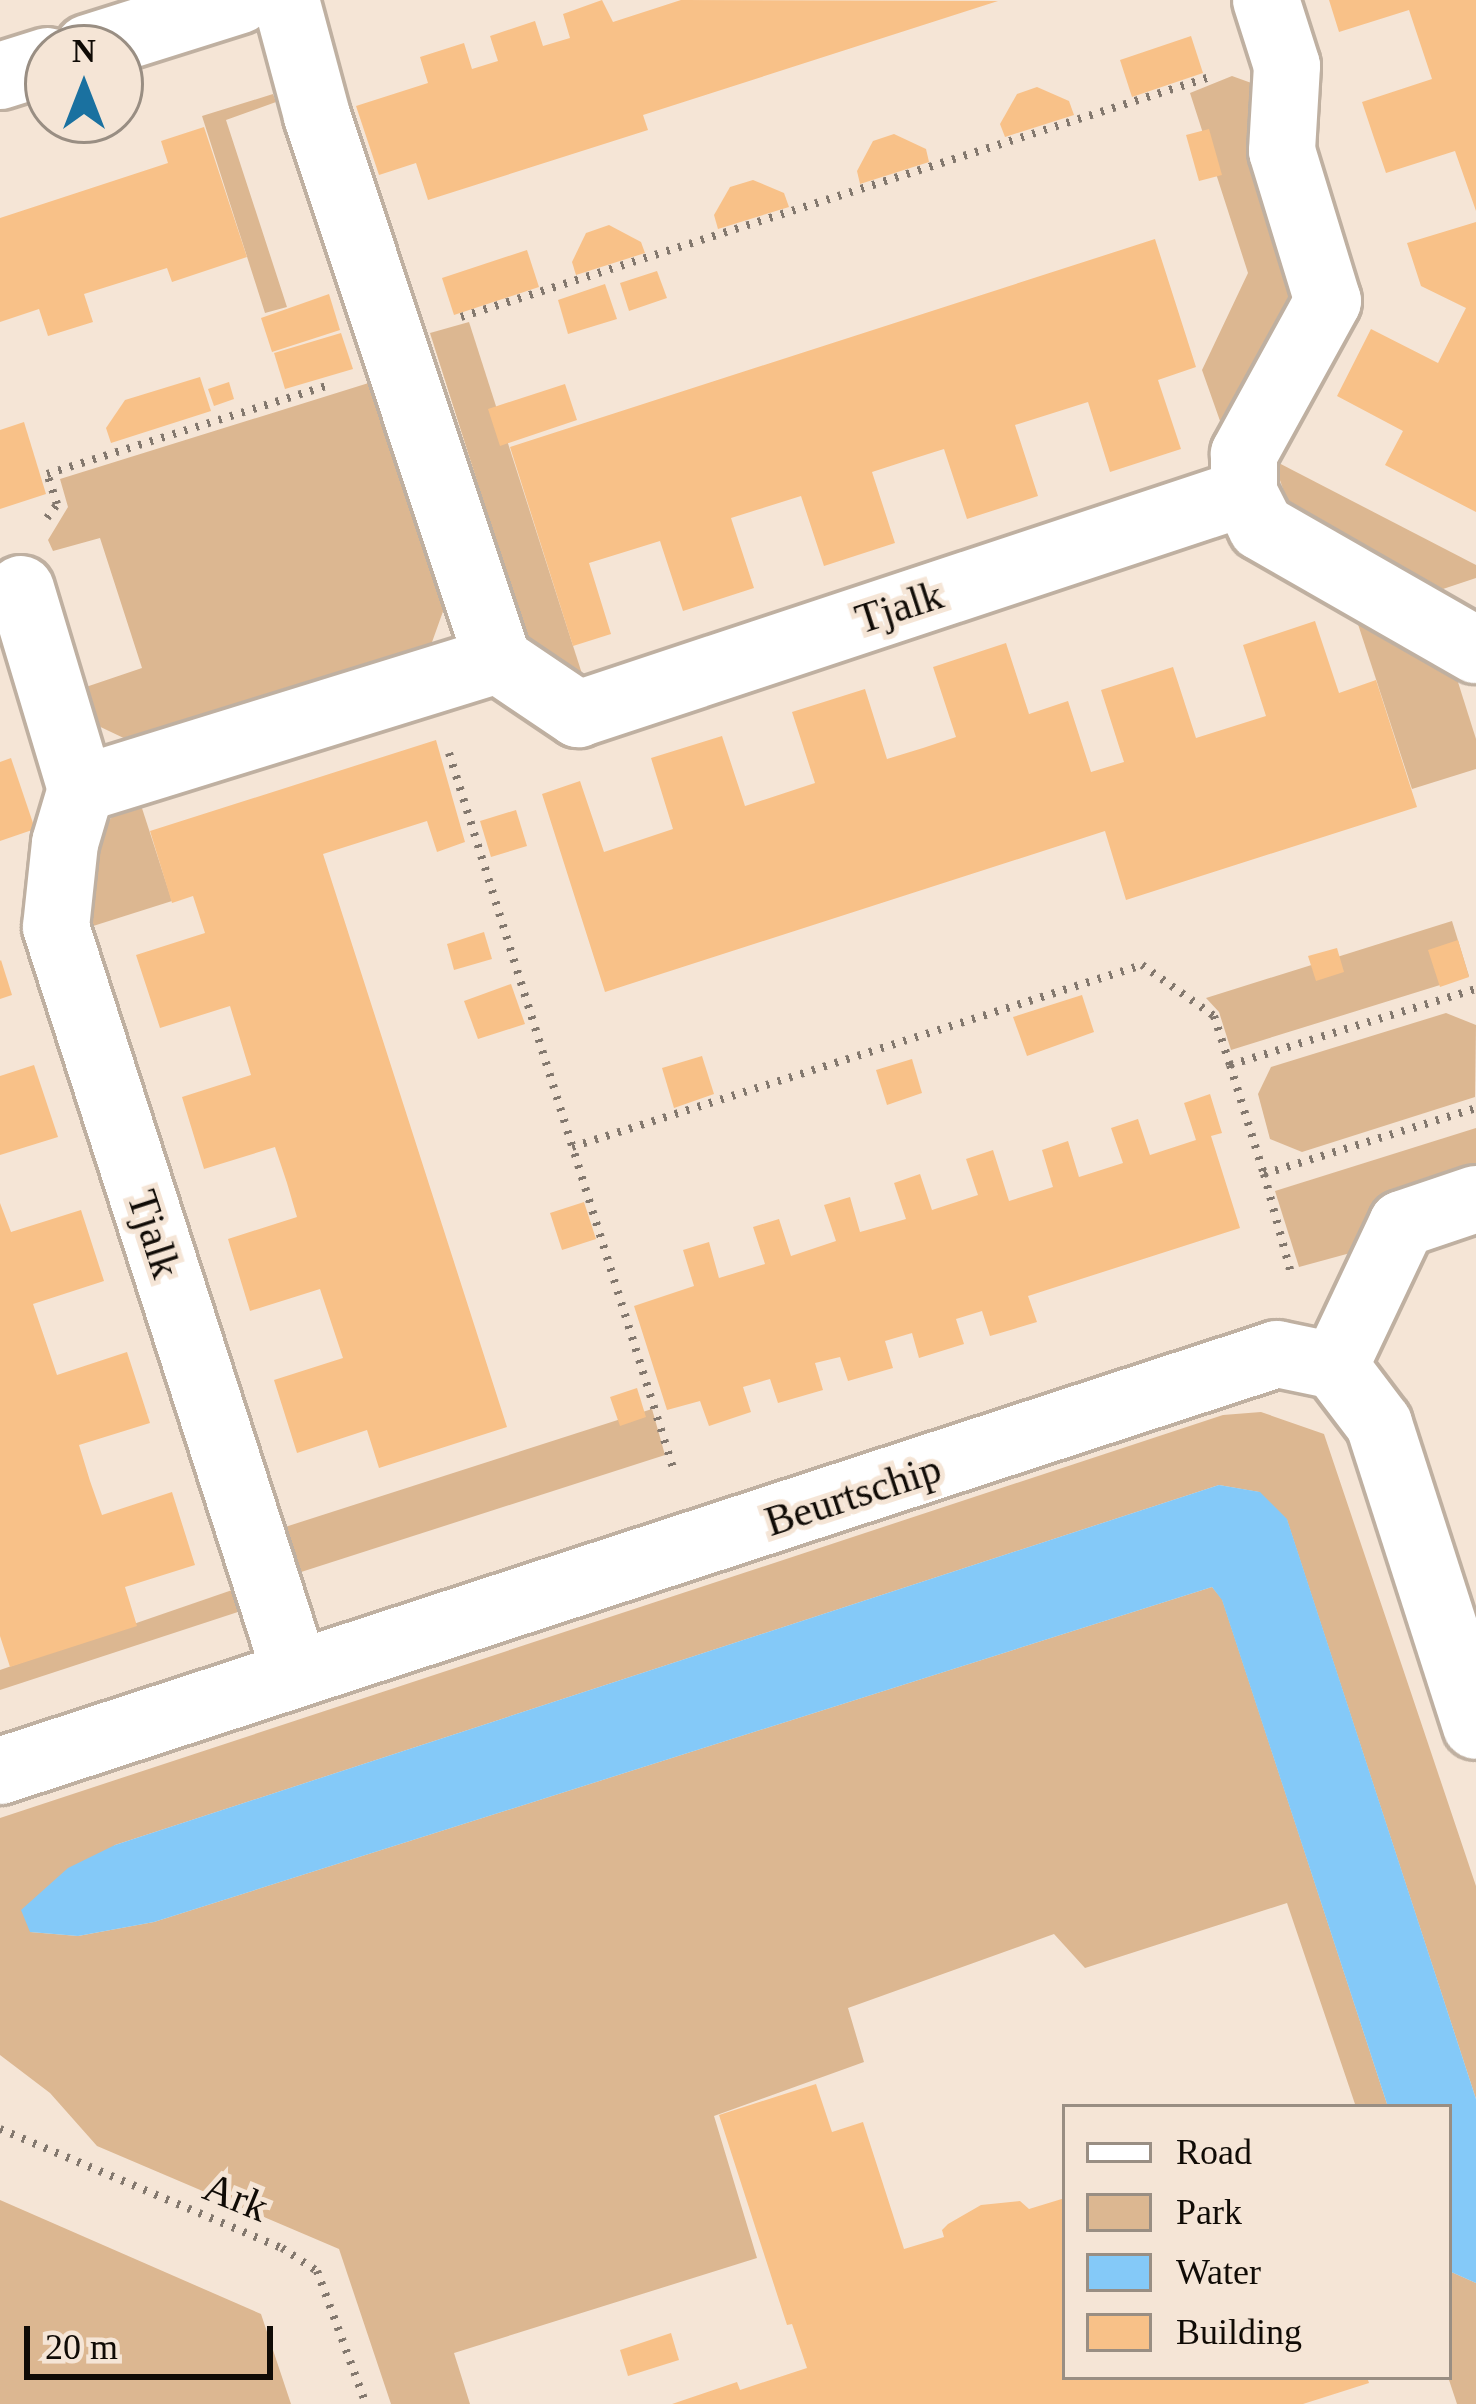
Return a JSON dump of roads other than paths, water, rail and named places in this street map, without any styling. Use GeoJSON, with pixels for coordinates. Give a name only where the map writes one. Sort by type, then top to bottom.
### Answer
{"type":"FeatureCollection","features":[{"type":"Feature","properties":{"kind":"street"},"geometry":{"type":"LineString","coordinates":[[144,30],[239,0]]}},
{"type":"Feature","properties":{"kind":"street"},"geometry":{"type":"LineString","coordinates":[[22,590],[81,790],[498,660],[317,116],[286,0]]}},
{"type":"Feature","properties":{"kind":"street"},"geometry":{"type":"LineString","coordinates":[[1275,27],[1282,151],[1328,301],[1244,454],[1244,493],[1262,527],[1476,650]]}},
{"type":"Feature","properties":{"kind":"street","name":"Tjalk"},"geometry":{"type":"LineString","coordinates":[[498,660],[578,714],[1244,493]]}},
{"type":"Feature","properties":{"kind":"street","name":"Tjalk"},"geometry":{"type":"LineString","coordinates":[[81,790],[65,843],[56,928],[296,1674]]}},
{"type":"Feature","properties":{"kind":"street"},"geometry":{"type":"LineString","coordinates":[[1476,1198],[1402,1224],[1324,1362],[1379,1424],[1476,1726]]}},
{"type":"Feature","properties":{"kind":"street","name":"Beurtschip"},"geometry":{"type":"LineString","coordinates":[[0,1771],[698,1547],[1277,1354],[1324,1362]]}},
{"type":"Feature","properties":{"kind":"water"},"geometry":{"type":"Polygon","coordinates":[[[1219,1485],[1260,1492],[1287,1519],[1476,2099],[1476,2283],[1452,2272],[1452,2104],[1387,2104],[1222,1600],[1212,1587],[154,1922],[78,1936],[30,1932],[21,1910],[68,1868],[115,1845],[1219,1485]]]}}]}
